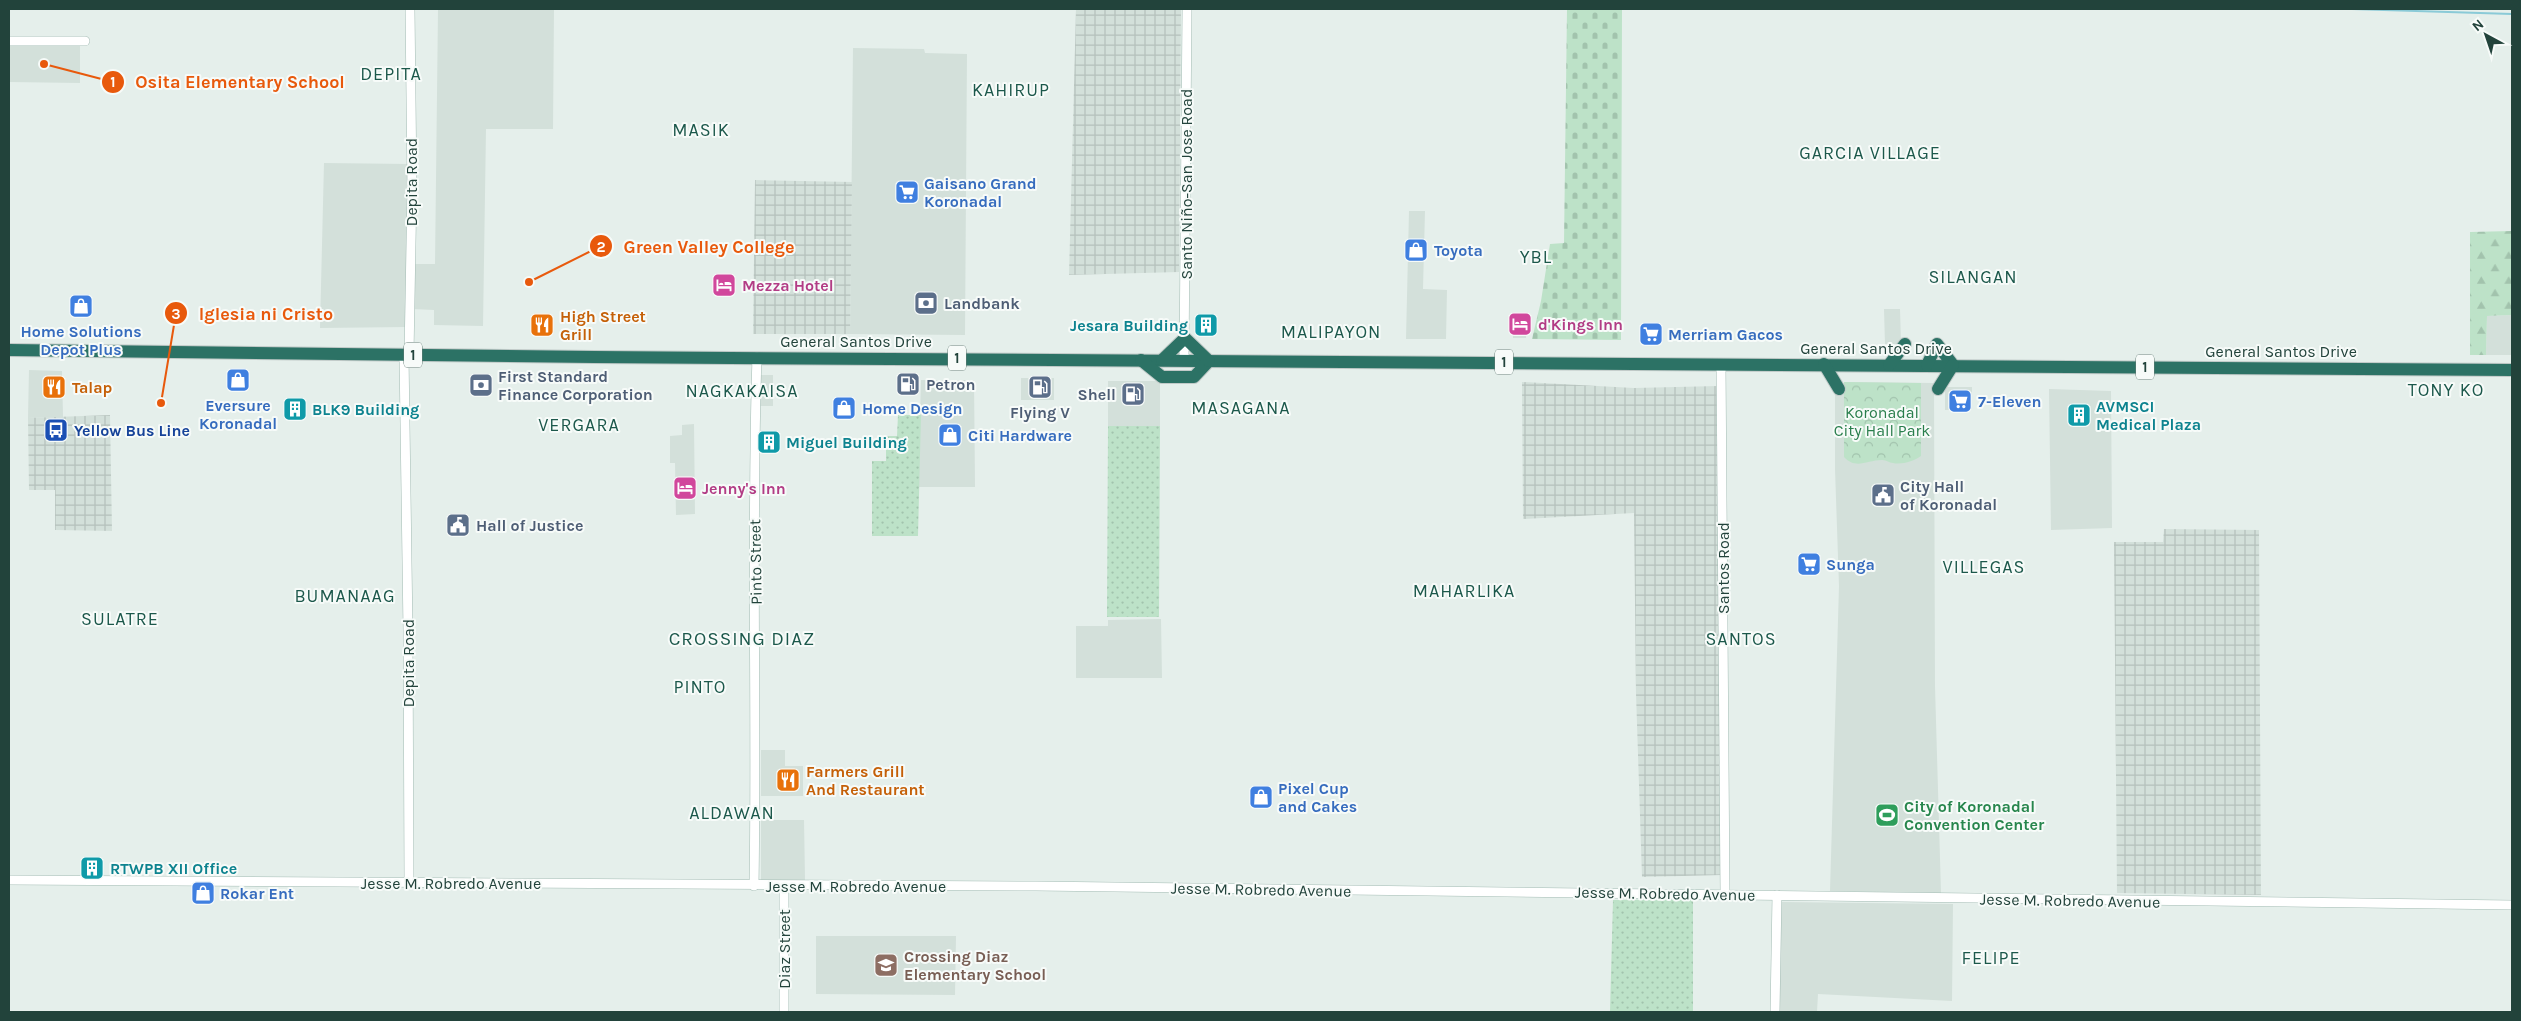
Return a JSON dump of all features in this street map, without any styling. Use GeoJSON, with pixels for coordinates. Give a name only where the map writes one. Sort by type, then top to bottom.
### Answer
{"type":"FeatureCollection","features":[{"type":"Feature","properties":{"kind":"highway"},"geometry":{"type":"LineString","coordinates":[[1141,360],[1162,377],[1194,377],[1209,361],[1185,338],[1162,360]]}},
{"type":"Feature","properties":{"kind":"highway"},"geometry":{"type":"LineString","coordinates":[[1889,365],[1905,344]]}},
{"type":"Feature","properties":{"kind":"highway"},"geometry":{"type":"LineString","coordinates":[[1927,365],[1937,344],[1953,365],[1938,389]]}},
{"type":"Feature","properties":{"kind":"highway","name":"General Santos Drive"},"geometry":{"type":"LineString","coordinates":[[9,350],[756,358],[2512,370]]}},
{"type":"Feature","properties":{"kind":"highway"},"geometry":{"type":"LineString","coordinates":[[1824,364],[1839,389]]}},
{"type":"Feature","properties":{"kind":"main road","name":"Depita Road"},"geometry":{"type":"LineString","coordinates":[[409,882],[406,355],[412,188],[410,9]]}},
{"type":"Feature","properties":{"kind":"main road","name":"Santo Niño-San Jose Road"},"geometry":{"type":"LineString","coordinates":[[1184,360],[1187,9]]}},
{"type":"Feature","properties":{"kind":"main road"},"geometry":{"type":"LineString","coordinates":[[9,40],[85,41]]}},
{"type":"Feature","properties":{"kind":"main road","name":"Pinto Street"},"geometry":{"type":"LineString","coordinates":[[754,886],[757,794],[754,463],[756,358]]}},
{"type":"Feature","properties":{"kind":"main road","name":"Santos Road"},"geometry":{"type":"LineString","coordinates":[[1721,364],[1725,893]]}},
{"type":"Feature","properties":{"kind":"main road","name":"Jesse M. Robredo Avenue"},"geometry":{"type":"LineString","coordinates":[[9,880],[1725,893],[2512,905]]}},
{"type":"Feature","properties":{"kind":"main road","name":"Diaz Street"},"geometry":{"type":"LineString","coordinates":[[784,886],[784,1012]]}},
{"type":"Feature","properties":{"kind":"main road"},"geometry":{"type":"LineString","coordinates":[[1775,1012],[1777,895]]}},
{"type":"Feature","properties":{"kind":"shaded area"},"geometry":{"type":"Polygon","coordinates":[[[438,9],[554,9],[553,129],[486,129],[483,326],[434,325],[434,310],[412,309],[413,264],[435,264],[438,9]]]}},
{"type":"Feature","properties":{"kind":"shaded area"},"geometry":{"type":"Polygon","coordinates":[[[1076,9],[1181,9],[1179,272],[1069,275],[1076,9]]]}},
{"type":"Feature","properties":{"kind":"shaded area"},"geometry":{"type":"Polygon","coordinates":[[[80,45],[80,83],[9,82],[9,46],[80,45]]]}},
{"type":"Feature","properties":{"kind":"shaded area"},"geometry":{"type":"Polygon","coordinates":[[[853,48],[924,49],[925,53],[967,54],[965,335],[850,334],[853,48]]]}},
{"type":"Feature","properties":{"kind":"shaded area"},"geometry":{"type":"Polygon","coordinates":[[[324,163],[410,164],[407,327],[320,328],[324,163]]]}},
{"type":"Feature","properties":{"kind":"shaded area"},"geometry":{"type":"Polygon","coordinates":[[[755,180],[852,182],[850,334],[753,334],[755,180]]]}},
{"type":"Feature","properties":{"kind":"shaded area","name":"Toyota"},"geometry":{"type":"Polygon","coordinates":[[[1409,211],[1425,211],[1423,289],[1447,290],[1446,339],[1406,339],[1409,211]]]}},
{"type":"Feature","properties":{"kind":"shaded area"},"geometry":{"type":"Polygon","coordinates":[[[1884,309],[1900,309],[1901,344],[1885,344],[1884,309]]]}},
{"type":"Feature","properties":{"kind":"shaded area","name":"d'Kings Inn"},"geometry":{"type":"Polygon","coordinates":[[[1513,314],[1526,314],[1526,338],[1513,338],[1513,314]]]}},
{"type":"Feature","properties":{"kind":"shaded area"},"geometry":{"type":"Polygon","coordinates":[[[2512,315],[2512,355],[2486,355],[2487,316],[2512,315]]]}},
{"type":"Feature","properties":{"kind":"shaded area"},"geometry":{"type":"Polygon","coordinates":[[[29,370],[62,371],[63,417],[28,418],[29,370]]]}},
{"type":"Feature","properties":{"kind":"shaded area"},"geometry":{"type":"Polygon","coordinates":[[[758,375],[773,375],[773,406],[757,406],[758,375]]]}},
{"type":"Feature","properties":{"kind":"shaded area"},"geometry":{"type":"Polygon","coordinates":[[[1021,378],[1054,378],[1054,400],[1021,400],[1021,378]]]}},
{"type":"Feature","properties":{"kind":"shaded area","name":"Citi Hardware"},"geometry":{"type":"Polygon","coordinates":[[[921,380],[974,380],[975,487],[918,487],[921,380]]]}},
{"type":"Feature","properties":{"kind":"shaded area"},"geometry":{"type":"Polygon","coordinates":[[[1108,381],[1160,381],[1160,426],[1108,426],[1108,381]]]}},
{"type":"Feature","properties":{"kind":"shaded area"},"geometry":{"type":"Polygon","coordinates":[[[1522,382],[1634,388],[1718,386],[1722,875],[1642,877],[1636,693],[1634,513],[1523,519],[1522,382]]]}},
{"type":"Feature","properties":{"kind":"shaded area"},"geometry":{"type":"Polygon","coordinates":[[[1844,382],[1934,383],[1935,686],[1941,893],[1830,891],[1839,586],[1835,469],[1835,391],[1844,390],[1844,382]]]}},
{"type":"Feature","properties":{"kind":"shaded area"},"geometry":{"type":"Polygon","coordinates":[[[1945,387],[1972,387],[1972,409],[1945,410],[1945,387]]]}},
{"type":"Feature","properties":{"kind":"shaded area"},"geometry":{"type":"Polygon","coordinates":[[[2049,389],[2111,391],[2112,528],[2051,530],[2049,389]]]}},
{"type":"Feature","properties":{"kind":"shaded area"},"geometry":{"type":"Polygon","coordinates":[[[110,415],[112,531],[55,530],[55,490],[29,490],[28,418],[110,415]]]}},
{"type":"Feature","properties":{"kind":"shaded area","name":"Jenny's Inn"},"geometry":{"type":"Polygon","coordinates":[[[694,424],[695,514],[676,515],[675,463],[670,463],[670,436],[682,435],[682,425],[694,424]]]}},
{"type":"Feature","properties":{"kind":"shaded area"},"geometry":{"type":"Polygon","coordinates":[[[2164,529],[2259,530],[2261,895],[2117,893],[2114,542],[2163,542],[2164,529]]]}},
{"type":"Feature","properties":{"kind":"shaded area"},"geometry":{"type":"Polygon","coordinates":[[[1161,619],[1162,678],[1076,678],[1076,626],[1108,626],[1108,620],[1161,619]]]}},
{"type":"Feature","properties":{"kind":"shaded area"},"geometry":{"type":"Polygon","coordinates":[[[761,750],[785,750],[785,766],[803,766],[803,796],[761,796],[761,750]]]}},
{"type":"Feature","properties":{"kind":"shaded area"},"geometry":{"type":"Polygon","coordinates":[[[761,820],[804,820],[805,880],[761,881],[761,820]]]}},
{"type":"Feature","properties":{"kind":"shaded area"},"geometry":{"type":"Polygon","coordinates":[[[1781,902],[1953,904],[1952,1001],[1818,994],[1817,1012],[1779,1012],[1781,902]]]}},
{"type":"Feature","properties":{"kind":"shaded area","name":"Crossing Diaz Elementary School"},"geometry":{"type":"Polygon","coordinates":[[[816,936],[956,936],[955,995],[816,994],[816,936]]]}},
{"type":"Feature","properties":{"kind":"green space"},"geometry":{"type":"Polygon","coordinates":[[[1567,9],[1622,9],[1621,340],[1532,339],[1541,301],[1550,244],[1564,243],[1567,9]]]}},
{"type":"Feature","properties":{"kind":"green space"},"geometry":{"type":"Polygon","coordinates":[[[2512,231],[2512,315],[2487,316],[2486,355],[2470,355],[2470,232],[2512,231]]]}},
{"type":"Feature","properties":{"kind":"green space","name":"Koronadal City Hall Park"},"geometry":{"type":"Polygon","coordinates":[[[1844,382],[1921,383],[1921,456],[1911,461],[1900,463],[1877,460],[1857,464],[1848,461],[1844,457],[1844,382]]]}},
{"type":"Feature","properties":{"kind":"green space"},"geometry":{"type":"Polygon","coordinates":[[[898,415],[921,415],[918,536],[872,536],[872,461],[886,461],[886,436],[897,436],[898,415]]]}},
{"type":"Feature","properties":{"kind":"green space"},"geometry":{"type":"Polygon","coordinates":[[[1108,426],[1160,426],[1159,617],[1107,617],[1108,426]]]}},
{"type":"Feature","properties":{"kind":"green space"},"geometry":{"type":"Polygon","coordinates":[[[1693,899],[1693,1012],[1610,1012],[1613,900],[1693,899]]]}},
{"type":"Feature","properties":{"kind":"waterway"},"geometry":{"type":"LineString","coordinates":[[2352,9],[2512,14]]}},
{"type":"Feature","properties":{"kind":"place","name":"Osita Elementary School"},"geometry":{"type":"Point","coordinates":[44,64]}},
{"type":"Feature","properties":{"kind":"place","name":"Gaisano Grand Koronadal"},"geometry":{"type":"Point","coordinates":[907,192]}},
{"type":"Feature","properties":{"kind":"place","name":"Toyota"},"geometry":{"type":"Point","coordinates":[1416,250]}},
{"type":"Feature","properties":{"kind":"place","name":"Green Valley College"},"geometry":{"type":"Point","coordinates":[529,282]}},
{"type":"Feature","properties":{"kind":"place","name":"Mezza Hotel"},"geometry":{"type":"Point","coordinates":[724,285]}},
{"type":"Feature","properties":{"kind":"place","name":"Landbank"},"geometry":{"type":"Point","coordinates":[926,303]}},
{"type":"Feature","properties":{"kind":"place","name":"Home Solutions Depot Plus"},"geometry":{"type":"Point","coordinates":[81,306]}},
{"type":"Feature","properties":{"kind":"place","name":"d'Kings Inn"},"geometry":{"type":"Point","coordinates":[1520,324]}},
{"type":"Feature","properties":{"kind":"place","name":"High Street Grill"},"geometry":{"type":"Point","coordinates":[542,325]}},
{"type":"Feature","properties":{"kind":"place","name":"Jesara Building"},"geometry":{"type":"Point","coordinates":[1206,325]}},
{"type":"Feature","properties":{"kind":"place","name":"Merriam Gacos"},"geometry":{"type":"Point","coordinates":[1651,334]}},
{"type":"Feature","properties":{"kind":"place","name":"Eversure Koronadal"},"geometry":{"type":"Point","coordinates":[238,380]}},
{"type":"Feature","properties":{"kind":"place","name":"Petron"},"geometry":{"type":"Point","coordinates":[908,384]}},
{"type":"Feature","properties":{"kind":"place","name":"First Standard Finance Corporation"},"geometry":{"type":"Point","coordinates":[481,385]}},
{"type":"Feature","properties":{"kind":"place","name":"Talap"},"geometry":{"type":"Point","coordinates":[54,387]}},
{"type":"Feature","properties":{"kind":"place","name":"Flying V"},"geometry":{"type":"Point","coordinates":[1040,387]}},
{"type":"Feature","properties":{"kind":"place","name":"Shell"},"geometry":{"type":"Point","coordinates":[1133,394]}},
{"type":"Feature","properties":{"kind":"place","name":"7-Eleven"},"geometry":{"type":"Point","coordinates":[1960,401]}},
{"type":"Feature","properties":{"kind":"place","name":"Iglesia ni Cristo"},"geometry":{"type":"Point","coordinates":[161,403]}},
{"type":"Feature","properties":{"kind":"place","name":"Home Design"},"geometry":{"type":"Point","coordinates":[844,408]}},
{"type":"Feature","properties":{"kind":"place","name":"BLK9 Building"},"geometry":{"type":"Point","coordinates":[295,409]}},
{"type":"Feature","properties":{"kind":"place","name":"AVMSCI Medical Plaza"},"geometry":{"type":"Point","coordinates":[2079,415]}},
{"type":"Feature","properties":{"kind":"place","name":"Yellow Bus Line"},"geometry":{"type":"Point","coordinates":[56,430]}},
{"type":"Feature","properties":{"kind":"place","name":"Citi Hardware"},"geometry":{"type":"Point","coordinates":[950,435]}},
{"type":"Feature","properties":{"kind":"place","name":"Miguel Building"},"geometry":{"type":"Point","coordinates":[769,442]}},
{"type":"Feature","properties":{"kind":"place","name":"Jenny's Inn"},"geometry":{"type":"Point","coordinates":[685,488]}},
{"type":"Feature","properties":{"kind":"place","name":"City Hall of Koronadal"},"geometry":{"type":"Point","coordinates":[1883,495]}},
{"type":"Feature","properties":{"kind":"place","name":"Hall of Justice"},"geometry":{"type":"Point","coordinates":[458,525]}},
{"type":"Feature","properties":{"kind":"place","name":"Sunga"},"geometry":{"type":"Point","coordinates":[1809,564]}},
{"type":"Feature","properties":{"kind":"place","name":"Farmers Grill And Restaurant"},"geometry":{"type":"Point","coordinates":[788,780]}},
{"type":"Feature","properties":{"kind":"place","name":"Pixel Cup and Cakes"},"geometry":{"type":"Point","coordinates":[1261,797]}},
{"type":"Feature","properties":{"kind":"place","name":"City of Koronadal Convention Center"},"geometry":{"type":"Point","coordinates":[1887,815]}},
{"type":"Feature","properties":{"kind":"place","name":"RTWPB XII Office"},"geometry":{"type":"Point","coordinates":[92,868]}},
{"type":"Feature","properties":{"kind":"place","name":"Rokar Ent"},"geometry":{"type":"Point","coordinates":[203,893]}},
{"type":"Feature","properties":{"kind":"place","name":"Crossing Diaz Elementary School"},"geometry":{"type":"Point","coordinates":[886,965]}},
{"type":"Feature","properties":{"kind":"district","name":"DEPITA"},"geometry":{"type":"Point","coordinates":[391,74]}},
{"type":"Feature","properties":{"kind":"district","name":"KAHIRUP"},"geometry":{"type":"Point","coordinates":[1011,90]}},
{"type":"Feature","properties":{"kind":"district","name":"MASIK"},"geometry":{"type":"Point","coordinates":[701,130]}},
{"type":"Feature","properties":{"kind":"district","name":"GARCIA VILLAGE"},"geometry":{"type":"Point","coordinates":[1870,153]}},
{"type":"Feature","properties":{"kind":"district","name":"YBL"},"geometry":{"type":"Point","coordinates":[1536,257]}},
{"type":"Feature","properties":{"kind":"district","name":"SILANGAN"},"geometry":{"type":"Point","coordinates":[1973,277]}},
{"type":"Feature","properties":{"kind":"district","name":"MALIPAYON"},"geometry":{"type":"Point","coordinates":[1331,332]}},
{"type":"Feature","properties":{"kind":"district","name":"TONY KO"},"geometry":{"type":"Point","coordinates":[2446,390]}},
{"type":"Feature","properties":{"kind":"district","name":"NAGKAKAISA"},"geometry":{"type":"Point","coordinates":[742,391]}},
{"type":"Feature","properties":{"kind":"district","name":"MASAGANA"},"geometry":{"type":"Point","coordinates":[1241,408]}},
{"type":"Feature","properties":{"kind":"district","name":"VERGARA"},"geometry":{"type":"Point","coordinates":[579,425]}},
{"type":"Feature","properties":{"kind":"district","name":"VILLEGAS"},"geometry":{"type":"Point","coordinates":[1984,567]}},
{"type":"Feature","properties":{"kind":"district","name":"MAHARLIKA"},"geometry":{"type":"Point","coordinates":[1464,591]}},
{"type":"Feature","properties":{"kind":"district","name":"BUMANAAG"},"geometry":{"type":"Point","coordinates":[345,596]}},
{"type":"Feature","properties":{"kind":"district","name":"SULATRE"},"geometry":{"type":"Point","coordinates":[120,619]}},
{"type":"Feature","properties":{"kind":"district","name":"CROSSING DIAZ"},"geometry":{"type":"Point","coordinates":[742,638]}},
{"type":"Feature","properties":{"kind":"district","name":"SANTOS"},"geometry":{"type":"Point","coordinates":[1741,639]}},
{"type":"Feature","properties":{"kind":"district","name":"PINTO"},"geometry":{"type":"Point","coordinates":[700,687]}},
{"type":"Feature","properties":{"kind":"district","name":"ALDAWAN"},"geometry":{"type":"Point","coordinates":[732,813]}},
{"type":"Feature","properties":{"kind":"district","name":"FELIPE"},"geometry":{"type":"Point","coordinates":[1991,958]}}]}
